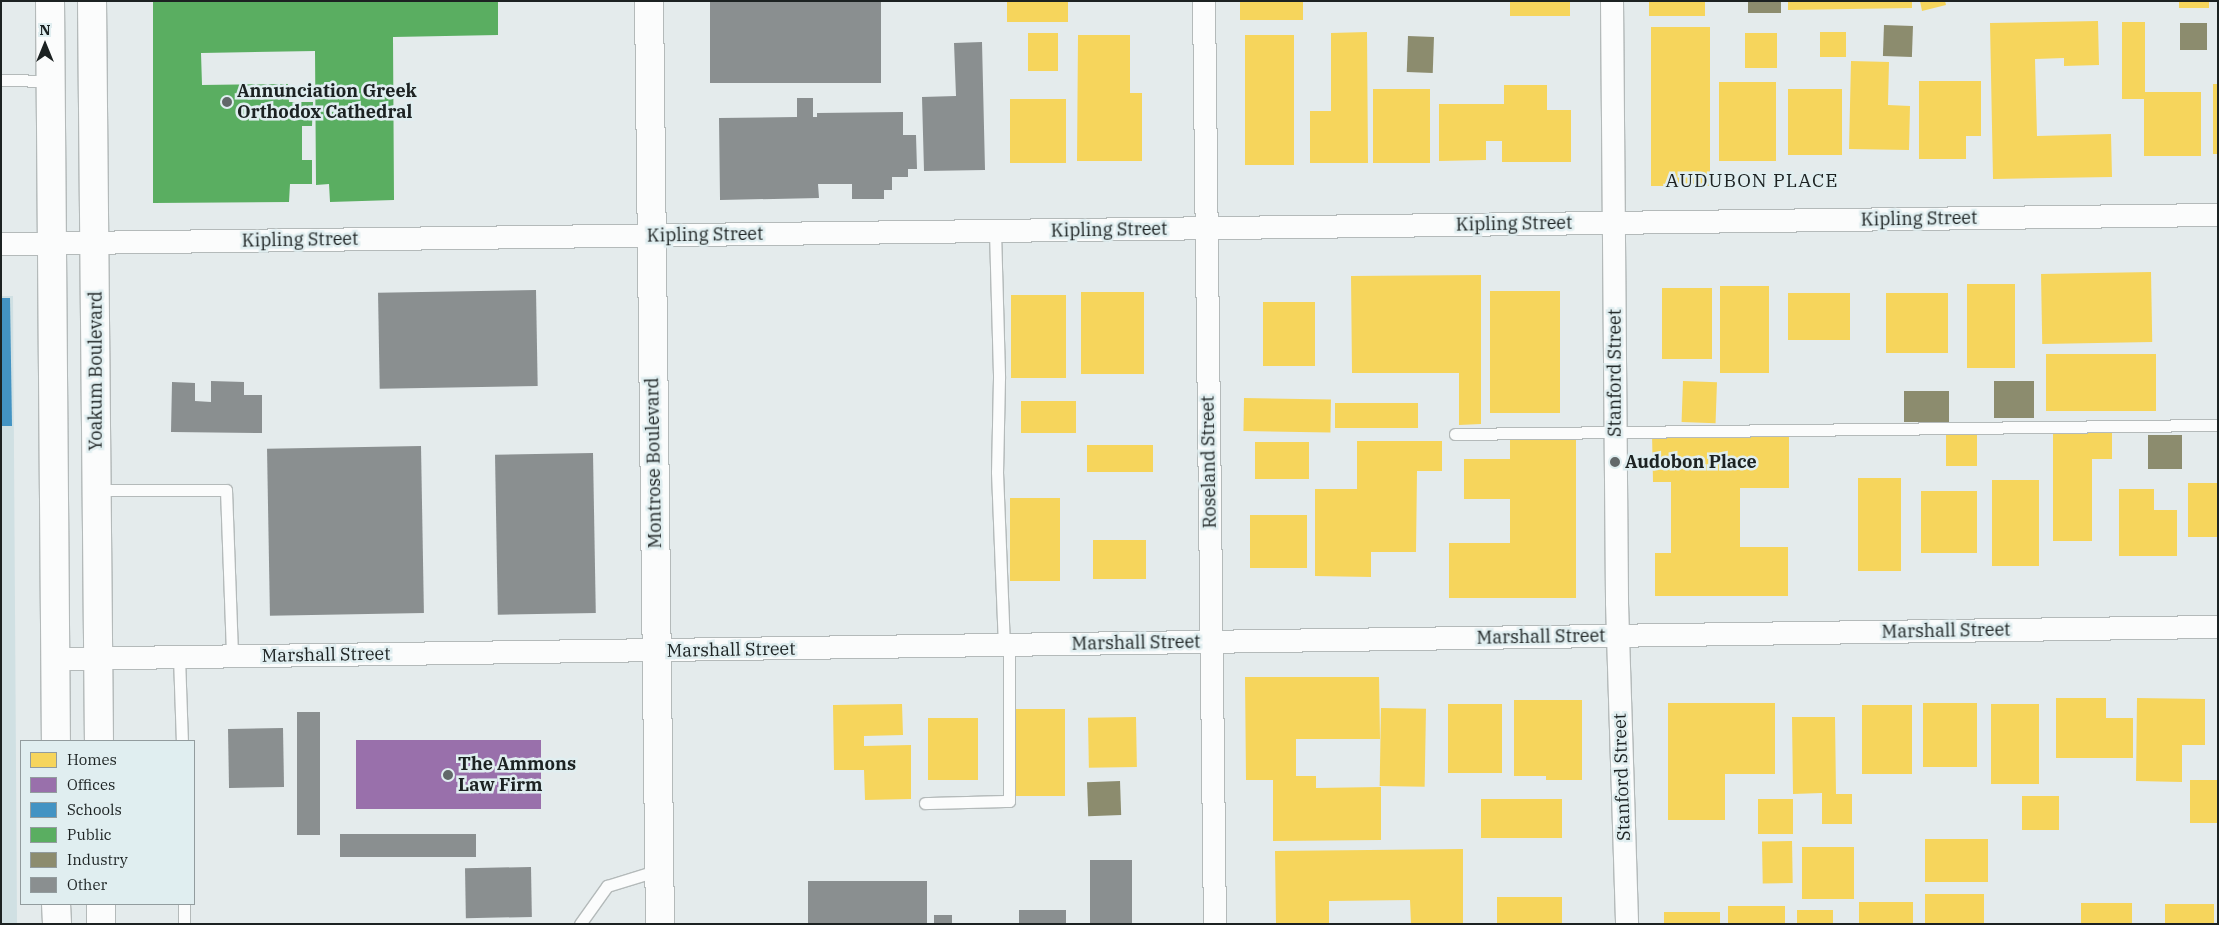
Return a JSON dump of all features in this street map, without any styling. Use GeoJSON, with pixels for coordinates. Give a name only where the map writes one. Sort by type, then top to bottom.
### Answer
{"type":"FeatureCollection","features":[{"type":"Feature","properties":{"kind":"street"},"geometry":{"type":"LineString","coordinates":[[50,1],[56,740]]}},
{"type":"Feature","properties":{"kind":"street","name":"Yoakum Boulevard"},"geometry":{"type":"LineString","coordinates":[[92,1],[96,243],[99,740]]}},
{"type":"Feature","properties":{"kind":"street","name":"Montrose Boulevard"},"geometry":{"type":"LineString","coordinates":[[649,1],[660,924]]}},
{"type":"Feature","properties":{"kind":"street","name":"Roseland Street"},"geometry":{"type":"LineString","coordinates":[[1204,1],[1214,924]]}},
{"type":"Feature","properties":{"kind":"street","name":"Stanford Street"},"geometry":{"type":"LineString","coordinates":[[1612,1],[1618,636],[1627,924]]}},
{"type":"Feature","properties":{"kind":"street","name":"Kipling Street"},"geometry":{"type":"LineString","coordinates":[[1,244],[2218,215]]}},
{"type":"Feature","properties":{"kind":"street","name":"Marshall Street"},"geometry":{"type":"LineString","coordinates":[[55,659],[2218,627]]}},
{"type":"Feature","properties":{"kind":"street"},"geometry":{"type":"LineString","coordinates":[[56,905],[57,924]]}},
{"type":"Feature","properties":{"kind":"street"},"geometry":{"type":"LineString","coordinates":[[101,905],[101,924]]}},
{"type":"Feature","properties":{"kind":"lane"},"geometry":{"type":"LineString","coordinates":[[1,80],[51,81]]}},
{"type":"Feature","properties":{"kind":"lane"},"geometry":{"type":"LineString","coordinates":[[925,803],[1009,801],[1007,645],[998,492],[999,378],[996,231]]}},
{"type":"Feature","properties":{"kind":"lane"},"geometry":{"type":"LineString","coordinates":[[1455,434],[2218,425]]}},
{"type":"Feature","properties":{"kind":"lane"},"geometry":{"type":"LineString","coordinates":[[97,490],[226,490],[232,656]]}},
{"type":"Feature","properties":{"kind":"lane"},"geometry":{"type":"LineString","coordinates":[[179,657],[182,740]]}},
{"type":"Feature","properties":{"kind":"lane"},"geometry":{"type":"LineString","coordinates":[[580,924],[606,886],[659,870]]}},
{"type":"Feature","properties":{"kind":"lane"},"geometry":{"type":"LineString","coordinates":[[184,905],[184,924]]}},
{"type":"Feature","properties":{"kind":"shaded area"},"geometry":{"type":"Polygon","coordinates":[[[1,296],[13,296],[17,924],[1,924],[1,296]]]}},
{"type":"Feature","properties":{"kind":"building: Homes"},"geometry":{"type":"Polygon","coordinates":[[[1007,1],[1068,1],[1068,22],[1007,22],[1007,1]]]}},
{"type":"Feature","properties":{"kind":"building: Homes"},"geometry":{"type":"Polygon","coordinates":[[[1240,1],[1303,1],[1303,20],[1240,20],[1240,1]]]}},
{"type":"Feature","properties":{"kind":"building: Homes"},"geometry":{"type":"Polygon","coordinates":[[[1510,1],[1570,1],[1570,16],[1510,16],[1510,1]]]}},
{"type":"Feature","properties":{"kind":"building: Homes"},"geometry":{"type":"Polygon","coordinates":[[[1649,1],[1705,1],[1705,16],[1649,16],[1649,1]]]}},
{"type":"Feature","properties":{"kind":"building: Homes"},"geometry":{"type":"Polygon","coordinates":[[[1788,1],[1912,1],[1912,8],[1788,10],[1788,1]]]}},
{"type":"Feature","properties":{"kind":"building: Homes"},"geometry":{"type":"Polygon","coordinates":[[[1920,1],[1945,1],[1946,5],[1922,11],[1920,1]]]}},
{"type":"Feature","properties":{"kind":"building: Homes"},"geometry":{"type":"Polygon","coordinates":[[[2179,1],[2209,1],[2209,8],[2179,8],[2179,1]]]}},
{"type":"Feature","properties":{"kind":"building: Homes"},"geometry":{"type":"Polygon","coordinates":[[[2098,21],[2099,65],[2064,66],[2064,58],[2035,59],[2037,136],[2111,134],[2112,177],[1993,179],[1990,23],[2098,21]]]}},
{"type":"Feature","properties":{"kind":"building: Homes"},"geometry":{"type":"Polygon","coordinates":[[[2122,22],[2145,22],[2145,92],[2201,92],[2201,156],[2144,156],[2144,99],[2122,99],[2122,22]]]}},
{"type":"Feature","properties":{"kind":"building: Homes"},"geometry":{"type":"Polygon","coordinates":[[[1651,27],[1710,27],[1710,186],[1651,186],[1651,27]]]}},
{"type":"Feature","properties":{"kind":"building: Homes"},"geometry":{"type":"Polygon","coordinates":[[[1367,32],[1368,163],[1310,163],[1310,111],[1331,111],[1331,33],[1367,32]]]}},
{"type":"Feature","properties":{"kind":"building: Homes"},"geometry":{"type":"Polygon","coordinates":[[[1820,32],[1846,32],[1846,57],[1820,57],[1820,32]]]}},
{"type":"Feature","properties":{"kind":"building: Homes"},"geometry":{"type":"Polygon","coordinates":[[[1028,33],[1058,33],[1058,71],[1028,71],[1028,33]]]}},
{"type":"Feature","properties":{"kind":"building: Homes"},"geometry":{"type":"Polygon","coordinates":[[[1745,33],[1777,33],[1777,68],[1745,68],[1745,33]]]}},
{"type":"Feature","properties":{"kind":"building: Homes"},"geometry":{"type":"Polygon","coordinates":[[[1078,35],[1130,35],[1130,93],[1142,93],[1142,161],[1077,161],[1078,35]]]}},
{"type":"Feature","properties":{"kind":"building: Homes"},"geometry":{"type":"Polygon","coordinates":[[[1245,35],[1294,35],[1294,165],[1245,165],[1245,35]]]}},
{"type":"Feature","properties":{"kind":"building: Homes"},"geometry":{"type":"Polygon","coordinates":[[[1851,61],[1889,62],[1888,105],[1910,106],[1909,150],[1849,149],[1851,61]]]}},
{"type":"Feature","properties":{"kind":"building: Homes"},"geometry":{"type":"Polygon","coordinates":[[[1919,81],[1981,81],[1981,136],[1966,136],[1966,159],[1919,159],[1919,81]]]}},
{"type":"Feature","properties":{"kind":"building: Homes"},"geometry":{"type":"Polygon","coordinates":[[[1719,82],[1776,82],[1776,161],[1719,161],[1719,82]]]}},
{"type":"Feature","properties":{"kind":"building: Homes"},"geometry":{"type":"Polygon","coordinates":[[[2213,84],[2218,84],[2218,154],[2213,154],[2213,84]]]}},
{"type":"Feature","properties":{"kind":"building: Homes"},"geometry":{"type":"Polygon","coordinates":[[[1504,85],[1547,85],[1547,110],[1571,110],[1571,162],[1502,162],[1502,141],[1486,141],[1486,160],[1439,161],[1439,104],[1504,104],[1504,85]]]}},
{"type":"Feature","properties":{"kind":"building: Homes"},"geometry":{"type":"Polygon","coordinates":[[[1373,89],[1430,89],[1430,163],[1373,163],[1373,89]]]}},
{"type":"Feature","properties":{"kind":"building: Homes"},"geometry":{"type":"Polygon","coordinates":[[[1788,89],[1842,89],[1842,155],[1788,155],[1788,89]]]}},
{"type":"Feature","properties":{"kind":"building: Homes"},"geometry":{"type":"Polygon","coordinates":[[[1010,99],[1066,99],[1066,163],[1010,163],[1010,99]]]}},
{"type":"Feature","properties":{"kind":"building: Homes"},"geometry":{"type":"Polygon","coordinates":[[[2151,272],[2152,342],[2042,344],[2041,274],[2151,272]]]}},
{"type":"Feature","properties":{"kind":"building: Homes"},"geometry":{"type":"Polygon","coordinates":[[[1481,275],[1481,424],[1459,425],[1459,373],[1352,373],[1351,276],[1481,275]]]}},
{"type":"Feature","properties":{"kind":"building: Homes"},"geometry":{"type":"Polygon","coordinates":[[[1967,284],[2015,284],[2015,368],[1967,368],[1967,284]]]}},
{"type":"Feature","properties":{"kind":"building: Homes"},"geometry":{"type":"Polygon","coordinates":[[[1720,286],[1769,286],[1769,373],[1720,373],[1720,286]]]}},
{"type":"Feature","properties":{"kind":"building: Homes"},"geometry":{"type":"Polygon","coordinates":[[[1662,288],[1712,288],[1712,359],[1662,359],[1662,288]]]}},
{"type":"Feature","properties":{"kind":"building: Homes"},"geometry":{"type":"Polygon","coordinates":[[[1490,291],[1560,291],[1560,413],[1490,413],[1490,291]]]}},
{"type":"Feature","properties":{"kind":"building: Homes"},"geometry":{"type":"Polygon","coordinates":[[[1081,292],[1144,292],[1144,374],[1081,374],[1081,292]]]}},
{"type":"Feature","properties":{"kind":"building: Homes"},"geometry":{"type":"Polygon","coordinates":[[[1788,293],[1850,293],[1850,340],[1788,340],[1788,293]]]}},
{"type":"Feature","properties":{"kind":"building: Homes"},"geometry":{"type":"Polygon","coordinates":[[[1886,293],[1948,293],[1948,353],[1886,353],[1886,293]]]}},
{"type":"Feature","properties":{"kind":"building: Homes"},"geometry":{"type":"Polygon","coordinates":[[[1011,295],[1066,295],[1066,378],[1011,378],[1011,295]]]}},
{"type":"Feature","properties":{"kind":"building: Homes"},"geometry":{"type":"Polygon","coordinates":[[[1263,302],[1315,302],[1315,366],[1263,366],[1263,302]]]}},
{"type":"Feature","properties":{"kind":"building: Homes"},"geometry":{"type":"Polygon","coordinates":[[[2046,354],[2156,354],[2156,411],[2046,411],[2046,354]]]}},
{"type":"Feature","properties":{"kind":"building: Homes"},"geometry":{"type":"Polygon","coordinates":[[[1683,381],[1717,382],[1716,423],[1682,422],[1683,381]]]}},
{"type":"Feature","properties":{"kind":"building: Homes"},"geometry":{"type":"Polygon","coordinates":[[[1244,398],[1331,400],[1330,433],[1243,431],[1244,398]]]}},
{"type":"Feature","properties":{"kind":"building: Homes"},"geometry":{"type":"Polygon","coordinates":[[[1021,401],[1076,401],[1076,433],[1021,433],[1021,401]]]}},
{"type":"Feature","properties":{"kind":"building: Homes"},"geometry":{"type":"Polygon","coordinates":[[[1335,403],[1418,403],[1418,428],[1335,428],[1335,403]]]}},
{"type":"Feature","properties":{"kind":"building: Homes"},"geometry":{"type":"Polygon","coordinates":[[[2053,431],[2112,431],[2112,459],[2092,459],[2092,541],[2053,541],[2053,431]]]}},
{"type":"Feature","properties":{"kind":"building: Homes"},"geometry":{"type":"Polygon","coordinates":[[[1789,432],[1789,488],[1740,488],[1740,547],[1788,547],[1788,596],[1655,596],[1655,553],[1671,553],[1671,482],[1653,482],[1652,433],[1789,432]]]}},
{"type":"Feature","properties":{"kind":"building: Homes"},"geometry":{"type":"Polygon","coordinates":[[[1946,434],[1977,434],[1977,466],[1946,466],[1946,434]]]}},
{"type":"Feature","properties":{"kind":"building: Homes"},"geometry":{"type":"Polygon","coordinates":[[[1510,438],[1576,438],[1576,598],[1449,598],[1449,543],[1510,543],[1510,499],[1464,499],[1464,459],[1510,459],[1510,438]]]}},
{"type":"Feature","properties":{"kind":"building: Homes"},"geometry":{"type":"Polygon","coordinates":[[[1357,441],[1442,441],[1442,471],[1417,471],[1416,552],[1371,552],[1371,577],[1315,576],[1315,489],[1357,489],[1357,441]]]}},
{"type":"Feature","properties":{"kind":"building: Homes"},"geometry":{"type":"Polygon","coordinates":[[[1255,442],[1309,442],[1309,479],[1255,479],[1255,442]]]}},
{"type":"Feature","properties":{"kind":"building: Homes"},"geometry":{"type":"Polygon","coordinates":[[[1087,445],[1153,445],[1153,472],[1087,472],[1087,445]]]}},
{"type":"Feature","properties":{"kind":"building: Homes"},"geometry":{"type":"Polygon","coordinates":[[[1858,478],[1901,478],[1901,571],[1858,571],[1858,478]]]}},
{"type":"Feature","properties":{"kind":"building: Homes"},"geometry":{"type":"Polygon","coordinates":[[[1992,480],[2039,480],[2039,566],[1992,566],[1992,480]]]}},
{"type":"Feature","properties":{"kind":"building: Homes"},"geometry":{"type":"Polygon","coordinates":[[[2188,483],[2218,483],[2218,537],[2188,537],[2188,483]]]}},
{"type":"Feature","properties":{"kind":"building: Homes"},"geometry":{"type":"Polygon","coordinates":[[[2119,489],[2154,489],[2154,510],[2177,510],[2177,556],[2119,556],[2119,489]]]}},
{"type":"Feature","properties":{"kind":"building: Homes"},"geometry":{"type":"Polygon","coordinates":[[[1921,491],[1977,491],[1977,553],[1921,553],[1921,491]]]}},
{"type":"Feature","properties":{"kind":"building: Homes"},"geometry":{"type":"Polygon","coordinates":[[[1010,498],[1060,498],[1060,581],[1010,581],[1010,498]]]}},
{"type":"Feature","properties":{"kind":"building: Homes"},"geometry":{"type":"Polygon","coordinates":[[[1250,515],[1307,515],[1307,568],[1250,568],[1250,515]]]}},
{"type":"Feature","properties":{"kind":"building: Homes"},"geometry":{"type":"Polygon","coordinates":[[[1093,540],[1146,540],[1146,579],[1093,579],[1093,540]]]}},
{"type":"Feature","properties":{"kind":"building: Homes"},"geometry":{"type":"Polygon","coordinates":[[[1245,677],[1379,677],[1380,739],[1296,739],[1296,776],[1316,776],[1316,788],[1381,787],[1381,840],[1273,841],[1273,780],[1246,780],[1245,677]]]}},
{"type":"Feature","properties":{"kind":"building: Homes"},"geometry":{"type":"Polygon","coordinates":[[[2056,698],[2106,698],[2106,718],[2133,718],[2133,758],[2056,758],[2056,698]]]}},
{"type":"Feature","properties":{"kind":"building: Homes"},"geometry":{"type":"Polygon","coordinates":[[[2137,698],[2205,699],[2205,745],[2182,745],[2182,782],[2136,781],[2137,698]]]}},
{"type":"Feature","properties":{"kind":"building: Homes"},"geometry":{"type":"Polygon","coordinates":[[[1514,700],[1582,700],[1582,780],[1546,780],[1546,776],[1514,776],[1514,700]]]}},
{"type":"Feature","properties":{"kind":"building: Homes"},"geometry":{"type":"Polygon","coordinates":[[[1668,703],[1775,703],[1775,774],[1725,774],[1725,820],[1668,820],[1668,703]]]}},
{"type":"Feature","properties":{"kind":"building: Homes"},"geometry":{"type":"Polygon","coordinates":[[[1923,703],[1977,703],[1977,767],[1923,767],[1923,703]]]}},
{"type":"Feature","properties":{"kind":"building: Homes"},"geometry":{"type":"Polygon","coordinates":[[[902,704],[903,735],[864,736],[864,746],[911,745],[911,799],[865,800],[864,770],[834,770],[833,705],[902,704]]]}},
{"type":"Feature","properties":{"kind":"building: Homes"},"geometry":{"type":"Polygon","coordinates":[[[1448,704],[1502,704],[1502,773],[1448,773],[1448,704]]]}},
{"type":"Feature","properties":{"kind":"building: Homes"},"geometry":{"type":"Polygon","coordinates":[[[1991,704],[2039,704],[2039,784],[1991,784],[1991,704]]]}},
{"type":"Feature","properties":{"kind":"building: Homes"},"geometry":{"type":"Polygon","coordinates":[[[1862,705],[1912,705],[1912,774],[1862,774],[1862,705]]]}},
{"type":"Feature","properties":{"kind":"building: Homes"},"geometry":{"type":"Polygon","coordinates":[[[1381,708],[1426,709],[1425,787],[1380,786],[1381,708]]]}},
{"type":"Feature","properties":{"kind":"building: Homes"},"geometry":{"type":"Polygon","coordinates":[[[1016,709],[1065,709],[1065,796],[1016,796],[1016,709]]]}},
{"type":"Feature","properties":{"kind":"building: Homes"},"geometry":{"type":"Polygon","coordinates":[[[1136,717],[1137,767],[1089,768],[1088,718],[1136,717]]]}},
{"type":"Feature","properties":{"kind":"building: Homes"},"geometry":{"type":"Polygon","coordinates":[[[1792,717],[1835,717],[1836,794],[1852,794],[1852,824],[1822,824],[1822,793],[1793,794],[1792,717]]]}},
{"type":"Feature","properties":{"kind":"building: Homes"},"geometry":{"type":"Polygon","coordinates":[[[928,718],[978,718],[978,780],[928,780],[928,718]]]}},
{"type":"Feature","properties":{"kind":"building: Homes"},"geometry":{"type":"Polygon","coordinates":[[[2190,780],[2218,780],[2218,823],[2190,823],[2190,780]]]}},
{"type":"Feature","properties":{"kind":"building: Homes"},"geometry":{"type":"Polygon","coordinates":[[[2022,796],[2059,796],[2059,830],[2022,830],[2022,796]]]}},
{"type":"Feature","properties":{"kind":"building: Homes"},"geometry":{"type":"Polygon","coordinates":[[[1481,799],[1562,799],[1562,838],[1481,838],[1481,799]]]}},
{"type":"Feature","properties":{"kind":"building: Homes"},"geometry":{"type":"Polygon","coordinates":[[[1758,799],[1793,799],[1793,834],[1758,834],[1758,799]]]}},
{"type":"Feature","properties":{"kind":"building: Homes"},"geometry":{"type":"Polygon","coordinates":[[[1925,839],[1988,839],[1988,882],[1925,882],[1925,839]]]}},
{"type":"Feature","properties":{"kind":"building: Homes"},"geometry":{"type":"Polygon","coordinates":[[[1792,841],[1793,883],[1763,884],[1762,842],[1792,841]]]}},
{"type":"Feature","properties":{"kind":"building: Homes"},"geometry":{"type":"Polygon","coordinates":[[[1802,847],[1854,847],[1854,899],[1802,899],[1802,847]]]}},
{"type":"Feature","properties":{"kind":"building: Homes"},"geometry":{"type":"Polygon","coordinates":[[[1463,849],[1463,924],[1411,924],[1410,900],[1329,901],[1329,924],[1276,924],[1275,851],[1463,849]]]}},
{"type":"Feature","properties":{"kind":"building: Homes"},"geometry":{"type":"Polygon","coordinates":[[[1925,894],[1984,894],[1984,924],[1925,924],[1925,894]]]}},
{"type":"Feature","properties":{"kind":"building: Homes"},"geometry":{"type":"Polygon","coordinates":[[[1497,897],[1562,897],[1562,924],[1497,924],[1497,897]]]}},
{"type":"Feature","properties":{"kind":"building: Homes"},"geometry":{"type":"Polygon","coordinates":[[[1859,902],[1913,902],[1913,924],[1859,924],[1859,902]]]}},
{"type":"Feature","properties":{"kind":"building: Homes"},"geometry":{"type":"Polygon","coordinates":[[[2081,903],[2132,903],[2132,924],[2081,924],[2081,903]]]}},
{"type":"Feature","properties":{"kind":"building: Homes"},"geometry":{"type":"Polygon","coordinates":[[[2165,904],[2214,904],[2214,924],[2165,924],[2165,904]]]}},
{"type":"Feature","properties":{"kind":"building: Homes"},"geometry":{"type":"Polygon","coordinates":[[[1728,906],[1785,906],[1785,924],[1728,924],[1728,906]]]}},
{"type":"Feature","properties":{"kind":"building: Homes"},"geometry":{"type":"Polygon","coordinates":[[[1797,910],[1833,910],[1833,924],[1797,924],[1797,910]]]}},
{"type":"Feature","properties":{"kind":"building: Homes"},"geometry":{"type":"Polygon","coordinates":[[[1664,912],[1720,912],[1720,924],[1664,924],[1664,912]]]}},
{"type":"Feature","properties":{"kind":"building: Offices"},"geometry":{"type":"Polygon","coordinates":[[[356,740],[541,740],[541,809],[356,809],[356,740]]]}},
{"type":"Feature","properties":{"kind":"building: Schools"},"geometry":{"type":"Polygon","coordinates":[[[1,298],[10,298],[12,426],[1,426],[1,298]]]}},
{"type":"Feature","properties":{"kind":"building: Public","name":"Annunciation Greek Orthodox Cathedral"},"geometry":{"type":"Polygon","coordinates":[[[153,1],[498,1],[498,35],[393,37],[394,200],[330,202],[329,184],[316,185],[315,51],[201,53],[202,85],[288,84],[289,102],[313,102],[312,126],[302,126],[302,160],[312,160],[312,184],[290,184],[289,202],[153,203],[153,1]]]}},
{"type":"Feature","properties":{"kind":"building: Industry"},"geometry":{"type":"Polygon","coordinates":[[[1748,1],[1781,1],[1781,13],[1748,13],[1748,1]]]}},
{"type":"Feature","properties":{"kind":"building: Industry"},"geometry":{"type":"Polygon","coordinates":[[[2180,23],[2207,23],[2207,50],[2180,50],[2180,23]]]}},
{"type":"Feature","properties":{"kind":"building: Industry"},"geometry":{"type":"Polygon","coordinates":[[[1884,25],[1913,26],[1912,57],[1883,56],[1884,25]]]}},
{"type":"Feature","properties":{"kind":"building: Industry"},"geometry":{"type":"Polygon","coordinates":[[[1408,36],[1434,37],[1433,73],[1407,72],[1408,36]]]}},
{"type":"Feature","properties":{"kind":"building: Industry"},"geometry":{"type":"Polygon","coordinates":[[[1994,381],[2034,381],[2034,418],[1994,418],[1994,381]]]}},
{"type":"Feature","properties":{"kind":"building: Industry"},"geometry":{"type":"Polygon","coordinates":[[[1904,391],[1949,391],[1949,422],[1904,422],[1904,391]]]}},
{"type":"Feature","properties":{"kind":"building: Industry"},"geometry":{"type":"Polygon","coordinates":[[[2148,435],[2182,435],[2182,469],[2148,469],[2148,435]]]}},
{"type":"Feature","properties":{"kind":"building: Industry"},"geometry":{"type":"Polygon","coordinates":[[[1120,781],[1121,815],[1088,816],[1087,782],[1120,781]]]}},
{"type":"Feature","properties":{"kind":"building: Other"},"geometry":{"type":"Polygon","coordinates":[[[710,1],[881,1],[881,83],[710,83],[710,1]]]}},
{"type":"Feature","properties":{"kind":"building: Other"},"geometry":{"type":"Polygon","coordinates":[[[982,42],[985,170],[924,171],[922,97],[956,96],[954,43],[982,42]]]}},
{"type":"Feature","properties":{"kind":"building: Other"},"geometry":{"type":"Polygon","coordinates":[[[797,98],[813,98],[813,117],[817,117],[817,113],[903,112],[903,135],[916,135],[917,169],[908,169],[908,177],[892,177],[892,190],[884,190],[884,199],[852,199],[852,184],[818,184],[819,198],[720,200],[719,118],[797,117],[797,98]]]}},
{"type":"Feature","properties":{"kind":"building: Other"},"geometry":{"type":"Polygon","coordinates":[[[536,290],[538,386],[380,389],[378,293],[536,290]]]}},
{"type":"Feature","properties":{"kind":"building: Other"},"geometry":{"type":"Polygon","coordinates":[[[211,381],[244,382],[244,395],[262,395],[262,433],[171,432],[172,382],[195,383],[195,401],[211,402],[211,381]]]}},
{"type":"Feature","properties":{"kind":"building: Other"},"geometry":{"type":"Polygon","coordinates":[[[421,446],[424,613],[270,616],[267,449],[421,446]]]}},
{"type":"Feature","properties":{"kind":"building: Other"},"geometry":{"type":"Polygon","coordinates":[[[593,453],[596,613],[498,615],[495,455],[593,453]]]}},
{"type":"Feature","properties":{"kind":"building: Other"},"geometry":{"type":"Polygon","coordinates":[[[297,712],[320,712],[320,835],[297,835],[297,712]]]}},
{"type":"Feature","properties":{"kind":"building: Other"},"geometry":{"type":"Polygon","coordinates":[[[283,728],[284,787],[229,788],[228,729],[283,728]]]}},
{"type":"Feature","properties":{"kind":"building: Other"},"geometry":{"type":"Polygon","coordinates":[[[340,834],[476,834],[476,857],[340,857],[340,834]]]}},
{"type":"Feature","properties":{"kind":"building: Other"},"geometry":{"type":"Polygon","coordinates":[[[1090,860],[1132,860],[1132,924],[1090,924],[1090,860]]]}},
{"type":"Feature","properties":{"kind":"building: Other"},"geometry":{"type":"Polygon","coordinates":[[[531,867],[532,917],[466,918],[465,868],[531,867]]]}},
{"type":"Feature","properties":{"kind":"building: Other"},"geometry":{"type":"Polygon","coordinates":[[[808,881],[927,881],[927,924],[808,924],[808,881]]]}},
{"type":"Feature","properties":{"kind":"building: Other"},"geometry":{"type":"Polygon","coordinates":[[[1019,910],[1066,910],[1066,924],[1019,924],[1019,910]]]}},
{"type":"Feature","properties":{"kind":"building: Other"},"geometry":{"type":"Polygon","coordinates":[[[934,915],[952,915],[952,924],[934,924],[934,915]]]}},
{"type":"Feature","properties":{"kind":"place","name":"Annunciation Greek Orthodox Cathedral"},"geometry":{"type":"Point","coordinates":[227,102]}},
{"type":"Feature","properties":{"kind":"place","name":"Audobon Place"},"geometry":{"type":"Point","coordinates":[1615,462]}},
{"type":"Feature","properties":{"kind":"place","name":"The Ammons Law Firm"},"geometry":{"type":"Point","coordinates":[448,775]}},
{"type":"Feature","properties":{"kind":"district","name":"AUDUBON PLACE"},"geometry":{"type":"Point","coordinates":[1752,181]}}]}
